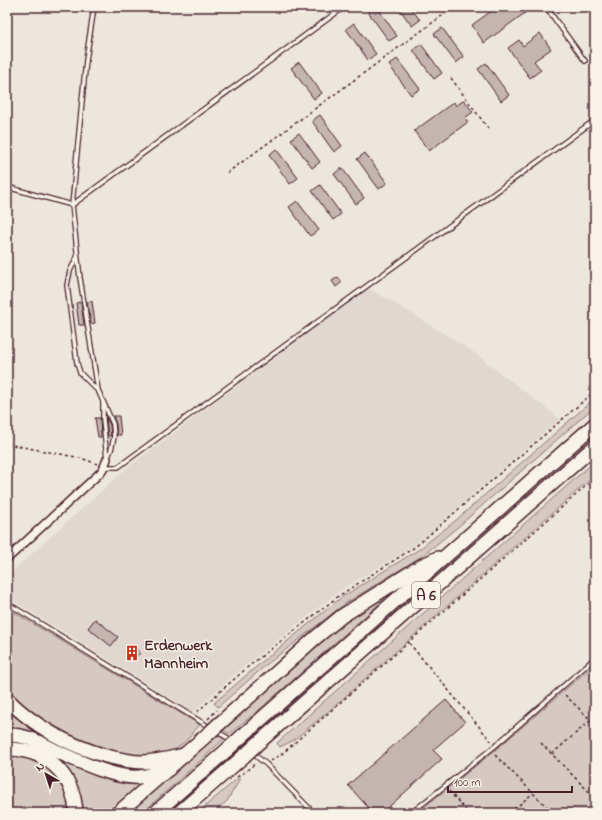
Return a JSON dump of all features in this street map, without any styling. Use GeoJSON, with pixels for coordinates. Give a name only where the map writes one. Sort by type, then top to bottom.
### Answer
{"type":"FeatureCollection","features":[{"type":"Feature","properties":{"kind":"highway","name":"A 6"},"geometry":{"type":"LineString","coordinates":[[179,813],[246,747],[452,551],[595,424]]}},
{"type":"Feature","properties":{"kind":"highway","name":"A 6"},"geometry":{"type":"LineString","coordinates":[[155,813],[228,749],[246,747],[595,446]]}},
{"type":"Feature","properties":{"kind":"highway"},"geometry":{"type":"LineString","coordinates":[[118,813],[184,755],[205,728],[219,724],[314,638],[342,616],[421,566],[452,551]]}},
{"type":"Feature","properties":{"kind":"highway"},"geometry":{"type":"LineString","coordinates":[[7,699],[25,716],[42,728],[59,738],[96,753],[115,758],[142,762],[184,755]]}},
{"type":"Feature","properties":{"kind":"highway"},"geometry":{"type":"LineString","coordinates":[[7,735],[19,735],[33,739],[75,759],[120,775],[139,777],[168,769]]}},
{"type":"Feature","properties":{"kind":"highway"},"geometry":{"type":"LineString","coordinates":[[7,749],[23,750],[41,755],[54,765],[65,777],[72,790],[76,813]]}},
{"type":"Feature","properties":{"kind":"street"},"geometry":{"type":"LineString","coordinates":[[7,559],[101,472],[107,459]]}},
{"type":"Feature","properties":{"kind":"lane"},"geometry":{"type":"LineString","coordinates":[[7,23],[9,7]]}},
{"type":"Feature","properties":{"kind":"lane"},"geometry":{"type":"LineString","coordinates":[[94,7],[86,60],[72,205],[77,256],[98,390],[112,419],[112,450],[107,459]]}},
{"type":"Feature","properties":{"kind":"lane"},"geometry":{"type":"LineString","coordinates":[[72,205],[344,7]]}},
{"type":"Feature","properties":{"kind":"lane"},"geometry":{"type":"LineString","coordinates":[[546,7],[585,61]]}},
{"type":"Feature","properties":{"kind":"lane"},"geometry":{"type":"LineString","coordinates":[[104,467],[118,467],[595,120]]}},
{"type":"Feature","properties":{"kind":"lane"},"geometry":{"type":"LineString","coordinates":[[7,186],[72,205]]}},
{"type":"Feature","properties":{"kind":"lane"},"geometry":{"type":"LineString","coordinates":[[77,256],[70,271],[67,285],[77,363],[80,373],[98,390]]}},
{"type":"Feature","properties":{"kind":"lane"},"geometry":{"type":"LineString","coordinates":[[103,401],[103,420],[107,459]]}},
{"type":"Feature","properties":{"kind":"lane"},"geometry":{"type":"LineString","coordinates":[[7,603],[192,716],[205,728],[246,747],[266,764],[314,813]]}},
{"type":"Feature","properties":{"kind":"lane"},"geometry":{"type":"LineString","coordinates":[[411,813],[495,746],[595,658]]}},
{"type":"Feature","properties":{"kind":"path"},"geometry":{"type":"LineString","coordinates":[[227,173],[454,7]]}},
{"type":"Feature","properties":{"kind":"path"},"geometry":{"type":"LineString","coordinates":[[451,78],[490,131]]}},
{"type":"Feature","properties":{"kind":"path"},"geometry":{"type":"LineString","coordinates":[[192,716],[248,666],[340,595],[415,547],[595,391]]}},
{"type":"Feature","properties":{"kind":"path"},"geometry":{"type":"LineString","coordinates":[[7,444],[81,458],[104,467]]}},
{"type":"Feature","properties":{"kind":"path"},"geometry":{"type":"LineString","coordinates":[[266,764],[283,754],[595,478]]}},
{"type":"Feature","properties":{"kind":"path"},"geometry":{"type":"LineString","coordinates":[[409,643],[495,746]]}},
{"type":"Feature","properties":{"kind":"path"},"geometry":{"type":"LineString","coordinates":[[565,696],[594,723],[595,720]]}},
{"type":"Feature","properties":{"kind":"path"},"geometry":{"type":"LineString","coordinates":[[205,728],[217,710]]}},
{"type":"Feature","properties":{"kind":"path"},"geometry":{"type":"LineString","coordinates":[[552,754],[591,720]]}},
{"type":"Feature","properties":{"kind":"path"},"geometry":{"type":"LineString","coordinates":[[541,743],[595,798]]}},
{"type":"Feature","properties":{"kind":"path"},"geometry":{"type":"LineString","coordinates":[[494,754],[553,813]]}},
{"type":"Feature","properties":{"kind":"path"},"geometry":{"type":"LineString","coordinates":[[236,778],[260,759]]}},
{"type":"Feature","properties":{"kind":"path"},"geometry":{"type":"LineString","coordinates":[[449,791],[468,813]]}},
{"type":"Feature","properties":{"kind":"path"},"geometry":{"type":"LineString","coordinates":[[510,813],[533,793]]}},
{"type":"Feature","properties":{"kind":"shaded area","name":"Erdenwerk Mannheim"},"geometry":{"type":"Polygon","coordinates":[[[368,288],[473,352],[560,419],[414,546],[342,589],[246,665],[193,712],[7,597],[7,576],[127,468],[368,288]]]}},
{"type":"Feature","properties":{"kind":"shaded area"},"geometry":{"type":"Polygon","coordinates":[[[595,398],[595,406],[459,526],[422,556],[346,603],[266,665],[218,707],[214,703],[342,597],[418,550],[455,521],[595,398]]]}},
{"type":"Feature","properties":{"kind":"shaded area"},"geometry":{"type":"Polygon","coordinates":[[[595,461],[595,475],[330,710],[294,740],[280,747],[277,743],[595,461]]]}},
{"type":"Feature","properties":{"kind":"shaded area"},"geometry":{"type":"Polygon","coordinates":[[[389,593],[389,595],[251,717],[229,734],[222,729],[353,613],[389,593]]]}},
{"type":"Feature","properties":{"kind":"shaded area"},"geometry":{"type":"Polygon","coordinates":[[[7,608],[200,725],[191,734],[192,735],[173,752],[137,759],[62,735],[7,694],[7,608]]]}},
{"type":"Feature","properties":{"kind":"shaded area"},"geometry":{"type":"Polygon","coordinates":[[[595,664],[595,813],[417,813],[499,747],[595,664]]]}},
{"type":"Feature","properties":{"kind":"shaded area"},"geometry":{"type":"Polygon","coordinates":[[[7,704],[27,721],[148,768],[146,771],[119,771],[7,730],[7,704]]]}},
{"type":"Feature","properties":{"kind":"shaded area"},"geometry":{"type":"Polygon","coordinates":[[[216,734],[224,739],[142,813],[123,813],[216,734]]]}},
{"type":"Feature","properties":{"kind":"shaded area"},"geometry":{"type":"Polygon","coordinates":[[[13,739],[146,782],[110,813],[80,813],[68,775],[7,746],[7,740],[13,739]]]}},
{"type":"Feature","properties":{"kind":"shaded area"},"geometry":{"type":"Polygon","coordinates":[[[7,752],[38,761],[50,770],[61,781],[70,796],[73,813],[7,813],[7,752]]]}},
{"type":"Feature","properties":{"kind":"shaded area"},"geometry":{"type":"Polygon","coordinates":[[[237,779],[240,779],[227,801],[213,813],[197,813],[237,779]]]}},
{"type":"Feature","properties":{"kind":"building"},"geometry":{"type":"Polygon","coordinates":[[[377,7],[397,36],[389,41],[368,12],[377,7]]]}},
{"type":"Feature","properties":{"kind":"building"},"geometry":{"type":"Polygon","coordinates":[[[398,7],[410,7],[420,20],[412,26],[398,7]]]}},
{"type":"Feature","properties":{"kind":"building"},"geometry":{"type":"Polygon","coordinates":[[[497,7],[533,7],[484,43],[472,25],[497,7]]]}},
{"type":"Feature","properties":{"kind":"building"},"geometry":{"type":"Polygon","coordinates":[[[354,23],[376,54],[368,60],[346,29],[354,23]]]}},
{"type":"Feature","properties":{"kind":"building"},"geometry":{"type":"Polygon","coordinates":[[[442,28],[464,57],[456,63],[434,34],[442,28]]]}},
{"type":"Feature","properties":{"kind":"building"},"geometry":{"type":"Polygon","coordinates":[[[540,33],[551,49],[534,61],[541,70],[530,78],[508,48],[519,40],[523,46],[540,33]]]}},
{"type":"Feature","properties":{"kind":"building"},"geometry":{"type":"Polygon","coordinates":[[[421,44],[442,73],[434,79],[413,50],[421,44]]]}},
{"type":"Feature","properties":{"kind":"building"},"geometry":{"type":"Polygon","coordinates":[[[397,59],[420,89],[411,95],[389,65],[397,59]]]}},
{"type":"Feature","properties":{"kind":"building"},"geometry":{"type":"Polygon","coordinates":[[[299,62],[322,93],[314,99],[291,68],[299,62]]]}},
{"type":"Feature","properties":{"kind":"building"},"geometry":{"type":"Polygon","coordinates":[[[486,63],[509,95],[501,101],[478,69],[486,63]]]}},
{"type":"Feature","properties":{"kind":"building"},"geometry":{"type":"Polygon","coordinates":[[[464,100],[473,112],[465,118],[468,122],[429,151],[414,131],[454,102],[456,106],[464,100]]]}},
{"type":"Feature","properties":{"kind":"building"},"geometry":{"type":"Polygon","coordinates":[[[320,115],[342,146],[334,152],[312,121],[320,115]]]}},
{"type":"Feature","properties":{"kind":"building"},"geometry":{"type":"Polygon","coordinates":[[[299,133],[320,162],[312,168],[291,139],[299,133]]]}},
{"type":"Feature","properties":{"kind":"building"},"geometry":{"type":"Polygon","coordinates":[[[276,149],[298,178],[290,184],[269,155],[276,149]]]}},
{"type":"Feature","properties":{"kind":"building"},"geometry":{"type":"Polygon","coordinates":[[[365,153],[387,183],[379,189],[357,159],[365,153]]]}},
{"type":"Feature","properties":{"kind":"building"},"geometry":{"type":"Polygon","coordinates":[[[342,168],[364,198],[356,204],[334,174],[342,168]]]}},
{"type":"Feature","properties":{"kind":"building"},"geometry":{"type":"Polygon","coordinates":[[[320,185],[341,214],[333,220],[312,191],[320,185]]]}},
{"type":"Feature","properties":{"kind":"building"},"geometry":{"type":"Polygon","coordinates":[[[297,201],[319,230],[310,236],[289,207],[297,201]]]}},
{"type":"Feature","properties":{"kind":"building"},"geometry":{"type":"Polygon","coordinates":[[[338,277],[342,282],[336,287],[332,281],[338,277]]]}},
{"type":"Feature","properties":{"kind":"building"},"geometry":{"type":"Polygon","coordinates":[[[92,301],[95,323],[91,324],[87,302],[92,301]]]}},
{"type":"Feature","properties":{"kind":"building"},"geometry":{"type":"Polygon","coordinates":[[[81,302],[84,325],[79,325],[76,303],[81,302]]]}},
{"type":"Feature","properties":{"kind":"building"},"geometry":{"type":"Polygon","coordinates":[[[113,416],[119,416],[121,435],[117,435],[116,424],[113,416]]]}},
{"type":"Feature","properties":{"kind":"building"},"geometry":{"type":"Polygon","coordinates":[[[106,417],[110,425],[111,436],[108,436],[106,417]]]}},
{"type":"Feature","properties":{"kind":"building"},"geometry":{"type":"Polygon","coordinates":[[[95,418],[100,418],[101,437],[98,437],[95,418]]]}},
{"type":"Feature","properties":{"kind":"building"},"geometry":{"type":"Polygon","coordinates":[[[95,619],[118,637],[111,646],[88,628],[95,619]]]}},
{"type":"Feature","properties":{"kind":"building","name":"Erdenwerk Mannheim"},"geometry":{"type":"Polygon","coordinates":[[[133,645],[140,653],[132,660],[125,652],[133,645]]]}},
{"type":"Feature","properties":{"kind":"building"},"geometry":{"type":"Polygon","coordinates":[[[446,700],[465,722],[433,750],[442,759],[382,813],[373,813],[348,785],[446,700]]]}},
{"type":"Feature","properties":{"kind":"place","name":"Erdenwerk Mannheim"},"geometry":{"type":"Point","coordinates":[132,653]}}]}
